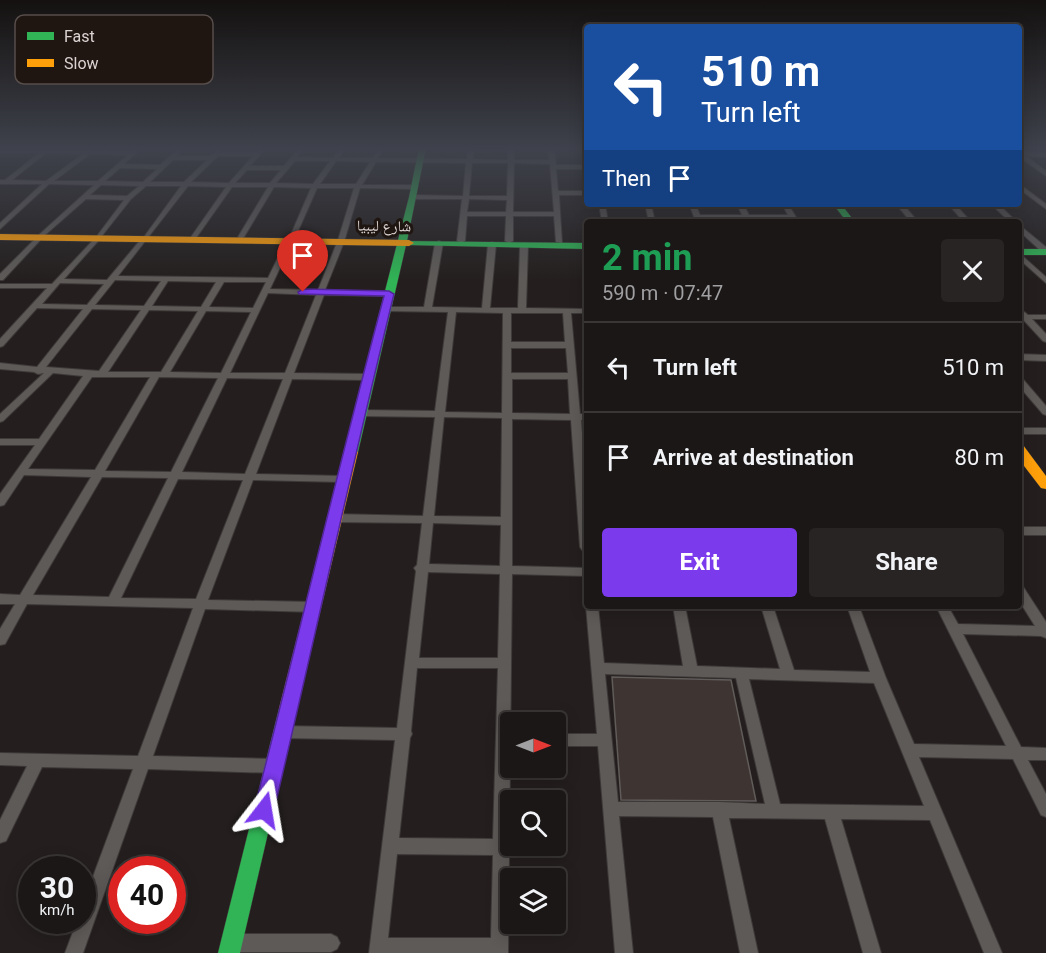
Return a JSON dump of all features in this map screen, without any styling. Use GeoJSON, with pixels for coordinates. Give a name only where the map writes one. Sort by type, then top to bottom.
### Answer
{"type":"FeatureCollection","features":[{"type":"Feature","properties":{"kind":"street"},"geometry":{"type":"LineString","coordinates":[[0,227],[37,192]]}},
{"type":"Feature","properties":{"kind":"street"},"geometry":{"type":"LineString","coordinates":[[0,278],[88,192]]}},
{"type":"Feature","properties":{"kind":"street"},"geometry":{"type":"LineString","coordinates":[[0,344],[99,236],[134,192]]}},
{"type":"Feature","properties":{"kind":"street"},"geometry":{"type":"LineString","coordinates":[[38,371],[180,192]]}},
{"type":"Feature","properties":{"kind":"street"},"geometry":{"type":"LineString","coordinates":[[199,238],[225,192]]}},
{"type":"Feature","properties":{"kind":"street"},"geometry":{"type":"LineString","coordinates":[[241,237],[268,192]]}},
{"type":"Feature","properties":{"kind":"street"},"geometry":{"type":"LineString","coordinates":[[111,603],[173,474],[257,310],[312,192]]}},
{"type":"Feature","properties":{"kind":"street"},"geometry":{"type":"LineString","coordinates":[[74,953],[200,605],[322,292],[356,192]]}},
{"type":"Feature","properties":{"kind":"street"},"geometry":{"type":"LineString","coordinates":[[331,943],[230,948],[314,607],[342,478],[414,192]]}},
{"type":"Feature","properties":{"kind":"street"},"geometry":{"type":"LineString","coordinates":[[419,192],[510,198]]}},
{"type":"Feature","properties":{"kind":"street"},"geometry":{"type":"LineString","coordinates":[[461,241],[467,192]]}},
{"type":"Feature","properties":{"kind":"street"},"geometry":{"type":"LineString","coordinates":[[509,242],[510,192]]}},
{"type":"Feature","properties":{"kind":"street"},"geometry":{"type":"LineString","coordinates":[[1028,192],[1045,205]]}},
{"type":"Feature","properties":{"kind":"street"},"geometry":{"type":"LineString","coordinates":[[560,242],[555,193],[584,194]]}},
{"type":"Feature","properties":{"kind":"street"},"geometry":{"type":"LineString","coordinates":[[83,197],[129,198]]}},
{"type":"Feature","properties":{"kind":"street"},"geometry":{"type":"LineString","coordinates":[[839,207],[849,219]]}},
{"type":"Feature","properties":{"kind":"street"},"geometry":{"type":"LineString","coordinates":[[902,207],[912,219]]}},
{"type":"Feature","properties":{"kind":"street"},"geometry":{"type":"LineString","coordinates":[[954,207],[965,219]]}},
{"type":"Feature","properties":{"kind":"street"},"geometry":{"type":"LineString","coordinates":[[997,207],[1011,219]]}},
{"type":"Feature","properties":{"kind":"street"},"geometry":{"type":"LineString","coordinates":[[464,214],[557,214]]}},
{"type":"Feature","properties":{"kind":"street"},"geometry":{"type":"LineString","coordinates":[[1022,230],[1045,250]]}},
{"type":"Feature","properties":{"kind":"street","name":"شارع ليبيا"},"geometry":{"type":"LineString","coordinates":[[0,236],[584,244]]}},
{"type":"Feature","properties":{"kind":"street","name":"شارع ليبيا"},"geometry":{"type":"LineString","coordinates":[[199,238],[241,237],[291,240]]}},
{"type":"Feature","properties":{"kind":"street","name":"شارع ليبيا"},"geometry":{"type":"LineString","coordinates":[[402,241],[524,245],[584,244]]}},
{"type":"Feature","properties":{"kind":"street"},"geometry":{"type":"LineString","coordinates":[[428,309],[439,243]]}},
{"type":"Feature","properties":{"kind":"street"},"geometry":{"type":"LineString","coordinates":[[486,310],[492,244]]}},
{"type":"Feature","properties":{"kind":"street"},"geometry":{"type":"LineString","coordinates":[[522,310],[524,245]]}},
{"type":"Feature","properties":{"kind":"street"},"geometry":{"type":"LineString","coordinates":[[1022,251],[1045,250]]}},
{"type":"Feature","properties":{"kind":"street"},"geometry":{"type":"LineString","coordinates":[[1022,255],[1046,281]]}},
{"type":"Feature","properties":{"kind":"street"},"geometry":{"type":"LineString","coordinates":[[102,374],[166,279]]}},
{"type":"Feature","properties":{"kind":"street"},"geometry":{"type":"LineString","coordinates":[[0,286],[111,280],[271,280]]}},
{"type":"Feature","properties":{"kind":"street"},"geometry":{"type":"LineString","coordinates":[[0,640],[97,472],[221,280]]}},
{"type":"Feature","properties":{"kind":"street"},"geometry":{"type":"LineString","coordinates":[[266,291],[389,294]]}},
{"type":"Feature","properties":{"kind":"street"},"geometry":{"type":"LineString","coordinates":[[36,306],[257,310]]}},
{"type":"Feature","properties":{"kind":"street"},"geometry":{"type":"LineString","coordinates":[[386,309],[584,311]]}},
{"type":"Feature","properties":{"kind":"street"},"geometry":{"type":"LineString","coordinates":[[392,846],[500,847],[499,950],[379,950],[405,734],[420,568],[441,414],[452,309]]}},
{"type":"Feature","properties":{"kind":"street"},"geometry":{"type":"LineString","coordinates":[[505,712],[507,310]]}},
{"type":"Feature","properties":{"kind":"street"},"geometry":{"type":"LineString","coordinates":[[567,311],[584,513]]}},
{"type":"Feature","properties":{"kind":"street"},"geometry":{"type":"LineString","coordinates":[[1022,313],[1046,339]]}},
{"type":"Feature","properties":{"kind":"street"},"geometry":{"type":"LineString","coordinates":[[1026,317],[1046,317]]}},
{"type":"Feature","properties":{"kind":"street"},"geometry":{"type":"LineString","coordinates":[[508,345],[570,345]]}},
{"type":"Feature","properties":{"kind":"street"},"geometry":{"type":"LineString","coordinates":[[1022,357],[1046,358]]}},
{"type":"Feature","properties":{"kind":"street"},"geometry":{"type":"LineString","coordinates":[[0,366],[89,374],[368,377]]}},
{"type":"Feature","properties":{"kind":"street"},"geometry":{"type":"LineString","coordinates":[[0,419],[50,372]]}},
{"type":"Feature","properties":{"kind":"street"},"geometry":{"type":"LineString","coordinates":[[0,502],[89,374]]}},
{"type":"Feature","properties":{"kind":"street"},"geometry":{"type":"LineString","coordinates":[[508,376],[573,376]]}},
{"type":"Feature","properties":{"kind":"street"},"geometry":{"type":"LineString","coordinates":[[1022,384],[1046,412]]}},
{"type":"Feature","properties":{"kind":"street"},"geometry":{"type":"LineString","coordinates":[[359,413],[584,417]]}},
{"type":"Feature","properties":{"kind":"street"},"geometry":{"type":"LineString","coordinates":[[1022,430],[1046,431]]}},
{"type":"Feature","properties":{"kind":"street"},"geometry":{"type":"LineString","coordinates":[[0,442],[42,442]]}},
{"type":"Feature","properties":{"kind":"street"},"geometry":{"type":"LineString","coordinates":[[1022,453],[1046,485]]}},
{"type":"Feature","properties":{"kind":"street"},"geometry":{"type":"LineString","coordinates":[[22,472],[342,478]]}},
{"type":"Feature","properties":{"kind":"street"},"geometry":{"type":"LineString","coordinates":[[333,518],[507,521]]}},
{"type":"Feature","properties":{"kind":"street"},"geometry":{"type":"LineString","coordinates":[[1022,531],[1046,531]]}},
{"type":"Feature","properties":{"kind":"street"},"geometry":{"type":"LineString","coordinates":[[420,568],[584,572]]}},
{"type":"Feature","properties":{"kind":"street"},"geometry":{"type":"LineString","coordinates":[[1022,595],[1045,632]]}},
{"type":"Feature","properties":{"kind":"street"},"geometry":{"type":"LineString","coordinates":[[0,599],[314,607]]}},
{"type":"Feature","properties":{"kind":"street"},"geometry":{"type":"LineString","coordinates":[[592,609],[624,953]]}},
{"type":"Feature","properties":{"kind":"street"},"geometry":{"type":"LineString","coordinates":[[680,609],[692,671]]}},
{"type":"Feature","properties":{"kind":"street"},"geometry":{"type":"LineString","coordinates":[[769,609],[789,675]]}},
{"type":"Feature","properties":{"kind":"street"},"geometry":{"type":"LineString","coordinates":[[854,609],[879,678],[993,953]]}},
{"type":"Feature","properties":{"kind":"street"},"geometry":{"type":"LineString","coordinates":[[943,609],[1046,810]]}},
{"type":"Feature","properties":{"kind":"street"},"geometry":{"type":"LineString","coordinates":[[953,629],[1045,632]]}},
{"type":"Feature","properties":{"kind":"street"},"geometry":{"type":"LineString","coordinates":[[412,663],[504,663]]}},
{"type":"Feature","properties":{"kind":"street"},"geometry":{"type":"LineString","coordinates":[[599,668],[879,678]]}},
{"type":"Feature","properties":{"kind":"street"},"geometry":{"type":"LineString","coordinates":[[741,672],[774,810]]}},
{"type":"Feature","properties":{"kind":"street"},"geometry":{"type":"LineString","coordinates":[[283,732],[405,734]]}},
{"type":"Feature","properties":{"kind":"street"},"geometry":{"type":"LineString","coordinates":[[566,740],[605,740]]}},
{"type":"Feature","properties":{"kind":"street"},"geometry":{"type":"LineString","coordinates":[[909,750],[1046,754]]}},
{"type":"Feature","properties":{"kind":"street"},"geometry":{"type":"LineString","coordinates":[[0,759],[274,766]]}},
{"type":"Feature","properties":{"kind":"street"},"geometry":{"type":"LineString","coordinates":[[0,836],[37,761]]}},
{"type":"Feature","properties":{"kind":"street"},"geometry":{"type":"LineString","coordinates":[[610,809],[935,813]]}},
{"type":"Feature","properties":{"kind":"street"},"geometry":{"type":"LineString","coordinates":[[719,809],[749,953]]}},
{"type":"Feature","properties":{"kind":"street"},"geometry":{"type":"LineString","coordinates":[[831,812],[872,953]]}},
{"type":"Feature","properties":{"kind":"building"},"geometry":{"type":"Polygon","coordinates":[[[612,677],[731,680],[756,801],[621,800],[612,677]]]}},
{"type":"Feature","properties":{"kind":"traffic: fast"},"geometry":{"type":"LineString","coordinates":[[351,452],[414,192]]}},
{"type":"Feature","properties":{"kind":"traffic: fast"},"geometry":{"type":"LineString","coordinates":[[839,207],[849,219]]}},
{"type":"Feature","properties":{"kind":"traffic: fast"},"geometry":{"type":"LineString","coordinates":[[409,243],[584,246]]}},
{"type":"Feature","properties":{"kind":"traffic: fast"},"geometry":{"type":"LineString","coordinates":[[1022,252],[1046,252]]}},
{"type":"Feature","properties":{"kind":"traffic: fast"},"geometry":{"type":"LineString","coordinates":[[229,953],[288,709]]}},
{"type":"Feature","properties":{"kind":"traffic: slow"},"geometry":{"type":"LineString","coordinates":[[0,237],[409,243]]}},
{"type":"Feature","properties":{"kind":"traffic: slow"},"geometry":{"type":"LineString","coordinates":[[288,709],[351,452]]}},
{"type":"Feature","properties":{"kind":"traffic: slow"},"geometry":{"type":"LineString","coordinates":[[1022,453],[1046,485]]}},
{"type":"Feature","properties":{"kind":"route"},"geometry":{"type":"LineString","coordinates":[[264,810],[314,607],[342,478],[389,294],[303,292]]}}]}
